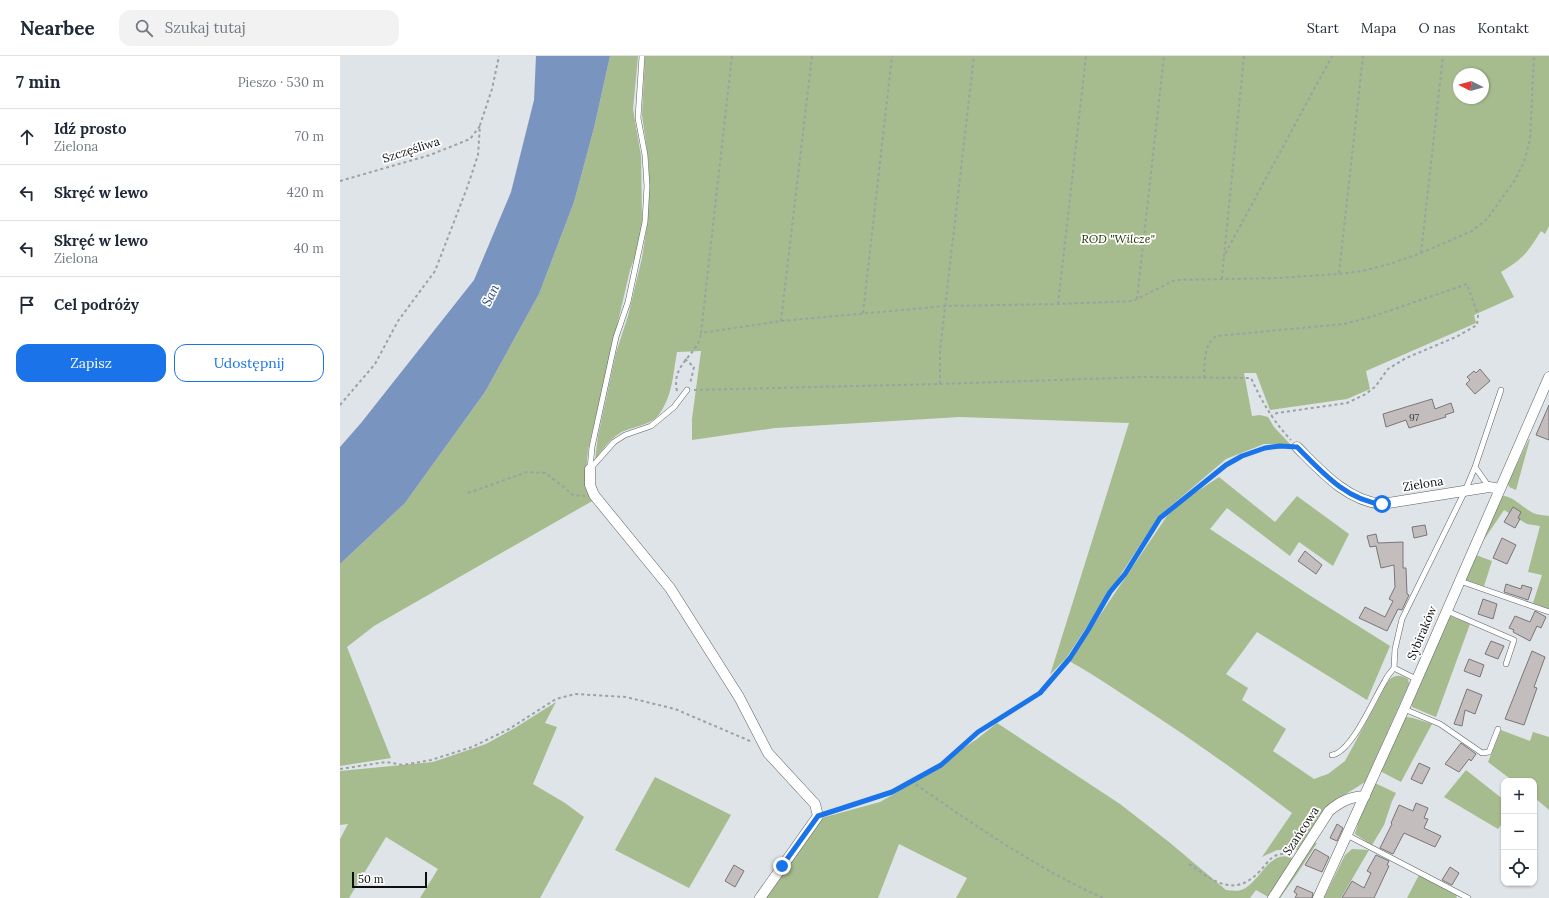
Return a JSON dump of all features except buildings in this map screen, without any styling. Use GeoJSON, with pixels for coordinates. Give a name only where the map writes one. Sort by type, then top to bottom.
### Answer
{"type":"FeatureCollection","features":[{"type":"Feature","properties":{"kind":"street","name":"Sybiraków"},"geometry":{"type":"LineString","coordinates":[[1318,898],[1404,709],[1549,377]]}},
{"type":"Feature","properties":{"kind":"street","name":"Zielona"},"geometry":{"type":"LineString","coordinates":[[1297,447],[1342,488],[1354,496],[1372,503],[1382,504],[1489,487],[1500,489]]}},
{"type":"Feature","properties":{"kind":"street"},"geometry":{"type":"LineString","coordinates":[[590,469],[590,485],[594,495],[670,588],[739,697],[768,753],[815,804],[818,816],[760,898]]}},
{"type":"Feature","properties":{"kind":"street","name":"Szańcowa"},"geometry":{"type":"LineString","coordinates":[[1273,898],[1329,811],[1342,800],[1350,797],[1365,796]]}},
{"type":"Feature","properties":{"kind":"lane"},"geometry":{"type":"LineString","coordinates":[[590,469],[592,447],[613,352],[629,295],[645,222],[647,186],[645,156],[638,118],[642,56]]}},
{"type":"Feature","properties":{"kind":"lane"},"geometry":{"type":"LineString","coordinates":[[590,469],[614,442],[625,435],[651,426],[674,407],[687,390]]}},
{"type":"Feature","properties":{"kind":"lane"},"geometry":{"type":"LineString","coordinates":[[1332,755],[1338,754],[1364,720],[1385,681],[1394,668],[1395,649],[1402,619],[1465,491],[1501,390]]}},
{"type":"Feature","properties":{"kind":"lane"},"geometry":{"type":"LineString","coordinates":[[1475,466],[1489,487]]}},
{"type":"Feature","properties":{"kind":"lane"},"geometry":{"type":"LineString","coordinates":[[1459,581],[1549,612]]}},
{"type":"Feature","properties":{"kind":"lane"},"geometry":{"type":"LineString","coordinates":[[1446,610],[1514,640],[1506,664]]}},
{"type":"Feature","properties":{"kind":"lane"},"geometry":{"type":"LineString","coordinates":[[1394,668],[1416,679]]}},
{"type":"Feature","properties":{"kind":"lane"},"geometry":{"type":"LineString","coordinates":[[1404,709],[1440,724],[1482,753],[1489,752],[1498,729]]}},
{"type":"Feature","properties":{"kind":"lane"},"geometry":{"type":"LineString","coordinates":[[1347,835],[1468,898]]}},
{"type":"Feature","properties":{"kind":"path"},"geometry":{"type":"LineString","coordinates":[[340,405],[375,364],[398,321],[435,271],[478,155],[480,125],[492,89],[499,56]]}},
{"type":"Feature","properties":{"kind":"path"},"geometry":{"type":"LineString","coordinates":[[682,396],[678,392],[676,385],[679,371],[685,360],[697,345],[701,333],[732,56]]}},
{"type":"Feature","properties":{"kind":"path"},"geometry":{"type":"LineString","coordinates":[[781,321],[812,56]]}},
{"type":"Feature","properties":{"kind":"path"},"geometry":{"type":"LineString","coordinates":[[863,313],[892,56]]}},
{"type":"Feature","properties":{"kind":"path"},"geometry":{"type":"LineString","coordinates":[[940,384],[940,351],[974,56]]}},
{"type":"Feature","properties":{"kind":"path"},"geometry":{"type":"LineString","coordinates":[[1058,304],[1086,56]]}},
{"type":"Feature","properties":{"kind":"path"},"geometry":{"type":"LineString","coordinates":[[1138,299],[1164,56]]}},
{"type":"Feature","properties":{"kind":"path"},"geometry":{"type":"LineString","coordinates":[[1222,279],[1244,56]]}},
{"type":"Feature","properties":{"kind":"path"},"geometry":{"type":"LineString","coordinates":[[1224,256],[1332,56]]}},
{"type":"Feature","properties":{"kind":"path"},"geometry":{"type":"LineString","coordinates":[[1339,274],[1363,56]]}},
{"type":"Feature","properties":{"kind":"path"},"geometry":{"type":"LineString","coordinates":[[1421,253],[1443,56]]}},
{"type":"Feature","properties":{"kind":"path"},"geometry":{"type":"LineString","coordinates":[[701,333],[781,321],[946,306],[1133,301],[1175,280],[1278,278],[1339,274],[1362,271],[1390,264],[1421,253],[1472,231],[1487,219],[1516,180],[1524,162],[1530,140],[1534,56]]}},
{"type":"Feature","properties":{"kind":"path","name":"Szczęśliwa"},"geometry":{"type":"LineString","coordinates":[[340,181],[430,155],[470,139],[480,125]]}},
{"type":"Feature","properties":{"kind":"path"},"geometry":{"type":"LineString","coordinates":[[1204,378],[1206,349],[1210,340],[1216,336],[1344,324],[1374,316],[1467,284],[1478,316],[1477,326],[1456,337],[1406,358],[1388,369],[1375,387],[1364,395],[1347,403],[1277,413],[1271,416]]}},
{"type":"Feature","properties":{"kind":"path"},"geometry":{"type":"LineString","coordinates":[[685,360],[694,367],[691,381],[687,390],[1144,377],[1251,378],[1271,416],[1297,447]]}},
{"type":"Feature","properties":{"kind":"path"},"geometry":{"type":"LineString","coordinates":[[818,816],[892,792],[941,765],[978,732],[1040,693],[1070,658],[1110,592],[1125,574],[1160,518],[1226,465],[1242,456],[1265,448],[1280,446],[1297,447]]}},
{"type":"Feature","properties":{"kind":"path"},"geometry":{"type":"LineString","coordinates":[[468,493],[527,472],[545,474],[573,495],[594,495]]}},
{"type":"Feature","properties":{"kind":"path"},"geometry":{"type":"LineString","coordinates":[[340,769],[386,762],[403,765],[431,760],[472,747],[509,729],[556,699],[575,694],[626,697],[675,709],[764,747]]}},
{"type":"Feature","properties":{"kind":"path"},"geometry":{"type":"LineString","coordinates":[[911,781],[999,841],[1073,884],[1103,898]]}},
{"type":"Feature","properties":{"kind":"path"},"geometry":{"type":"LineString","coordinates":[[1189,864],[1216,882],[1226,886],[1243,884],[1258,874],[1270,858],[1282,853],[1294,852],[1300,857]]}},
{"type":"Feature","properties":{"kind":"green space"},"geometry":{"type":"Polygon","coordinates":[[[610,56],[638,56],[633,109],[641,156],[642,222],[639,246],[630,270],[588,450],[586,472],[594,500],[374,626],[347,647],[391,758],[340,766],[340,564],[405,503],[485,392],[539,294],[574,202],[594,128],[610,56]]]}},
{"type":"Feature","properties":{"kind":"green space","name":"ROD \"Wilcze\""},"geometry":{"type":"Polygon","coordinates":[[[645,56],[1549,56],[1549,226],[1545,234],[1541,231],[1520,259],[1501,272],[1514,297],[1474,315],[1476,323],[1366,371],[1370,389],[1347,399],[1270,410],[1256,373],[1244,373],[1252,416],[1260,415],[1268,417],[1274,427],[1290,444],[1264,444],[1226,459],[1159,516],[1067,657],[1050,675],[1129,423],[960,417],[775,428],[692,440],[692,419],[701,351],[677,352],[670,391],[660,413],[652,421],[620,433],[606,445],[595,460],[598,436],[616,353],[628,316],[642,258],[648,219],[649,165],[642,115],[645,56]]]}},
{"type":"Feature","properties":{"kind":"green space"},"geometry":{"type":"Polygon","coordinates":[[[1529,439],[1516,490],[1509,487],[1508,483],[1529,439]]]}},
{"type":"Feature","properties":{"kind":"green space"},"geometry":{"type":"Polygon","coordinates":[[[1219,477],[1275,522],[1297,496],[1349,534],[1333,566],[1299,542],[1290,556],[1227,508],[1210,529],[1306,593],[1390,646],[1367,700],[1257,632],[1226,674],[1248,688],[1242,700],[1286,729],[1273,751],[1314,779],[1328,774],[1345,761],[1389,680],[1396,676],[1401,676],[1408,679],[1409,684],[1365,782],[1341,797],[1320,815],[1300,850],[1277,850],[1262,857],[1292,813],[1236,771],[1178,731],[1087,671],[1069,661],[1167,516],[1183,501],[1219,477]]]}},
{"type":"Feature","properties":{"kind":"green space"},"geometry":{"type":"Polygon","coordinates":[[[1502,496],[1506,496],[1514,500],[1533,513],[1549,516],[1549,609],[1533,603],[1542,575],[1528,572],[1540,526],[1527,524],[1504,510],[1481,544],[1502,496]]]}},
{"type":"Feature","properties":{"kind":"green space"},"geometry":{"type":"Polygon","coordinates":[[[1476,555],[1492,561],[1484,586],[1466,580],[1476,555]]]}},
{"type":"Feature","properties":{"kind":"green space"},"geometry":{"type":"Polygon","coordinates":[[[1450,616],[1470,624],[1436,717],[1412,707],[1411,702],[1448,617],[1450,616]]]}},
{"type":"Feature","properties":{"kind":"green space"},"geometry":{"type":"Polygon","coordinates":[[[556,702],[545,723],[557,727],[533,784],[565,803],[584,817],[540,898],[420,898],[438,869],[386,837],[349,898],[340,898],[340,839],[348,824],[340,825],[340,771],[433,762],[486,744],[515,728],[556,702]]]}},
{"type":"Feature","properties":{"kind":"green space"},"geometry":{"type":"Polygon","coordinates":[[[1407,717],[1432,724],[1401,782],[1380,771],[1403,718],[1407,717]]]}},
{"type":"Feature","properties":{"kind":"green space"},"geometry":{"type":"Polygon","coordinates":[[[997,723],[1120,804],[1169,842],[1226,890],[1237,891],[1245,889],[1268,864],[1280,857],[1287,856],[1295,859],[1270,898],[1256,890],[1250,898],[956,898],[967,878],[899,844],[878,898],[764,898],[815,824],[825,817],[880,802],[977,739],[997,723]]]}},
{"type":"Feature","properties":{"kind":"green space"},"geometry":{"type":"Polygon","coordinates":[[[1501,730],[1530,741],[1533,732],[1549,737],[1549,810],[1537,800],[1537,778],[1509,778],[1488,762],[1501,730]]]}},
{"type":"Feature","properties":{"kind":"green space"},"geometry":{"type":"Polygon","coordinates":[[[1466,770],[1501,798],[1501,825],[1498,829],[1444,797],[1466,770]]]}},
{"type":"Feature","properties":{"kind":"green space"},"geometry":{"type":"Polygon","coordinates":[[[655,777],[731,815],[689,888],[615,850],[655,777]]]}},
{"type":"Feature","properties":{"kind":"green space"},"geometry":{"type":"Polygon","coordinates":[[[1375,783],[1396,793],[1384,825],[1372,845],[1355,834],[1361,813],[1375,783]]]}},
{"type":"Feature","properties":{"kind":"green space"},"geometry":{"type":"Polygon","coordinates":[[[1313,842],[1317,843],[1297,874],[1280,898],[1276,898],[1313,842]]]}},
{"type":"Feature","properties":{"kind":"green space"},"geometry":{"type":"Polygon","coordinates":[[[1352,849],[1369,850],[1341,898],[1324,898],[1345,855],[1352,849]]]}},
{"type":"Feature","properties":{"kind":"green space"},"geometry":{"type":"Polygon","coordinates":[[[1419,875],[1457,895],[1456,898],[1407,898],[1419,875]]]}},
{"type":"Feature","properties":{"kind":"water","name":"San"},"geometry":{"type":"Polygon","coordinates":[[[536,56],[610,56],[594,128],[574,202],[539,294],[485,392],[405,503],[340,564],[340,447],[361,423],[474,280],[511,192],[534,100],[536,56]]]}},
{"type":"Feature","properties":{"kind":"route"},"geometry":{"type":"LineString","coordinates":[[782,866],[818,816],[892,792],[941,765],[978,732],[1040,693],[1070,658],[1110,592],[1125,574],[1160,518],[1226,465],[1242,456],[1265,448],[1280,446],[1297,447],[1342,488],[1354,496],[1366,501],[1382,504]]}}]}
